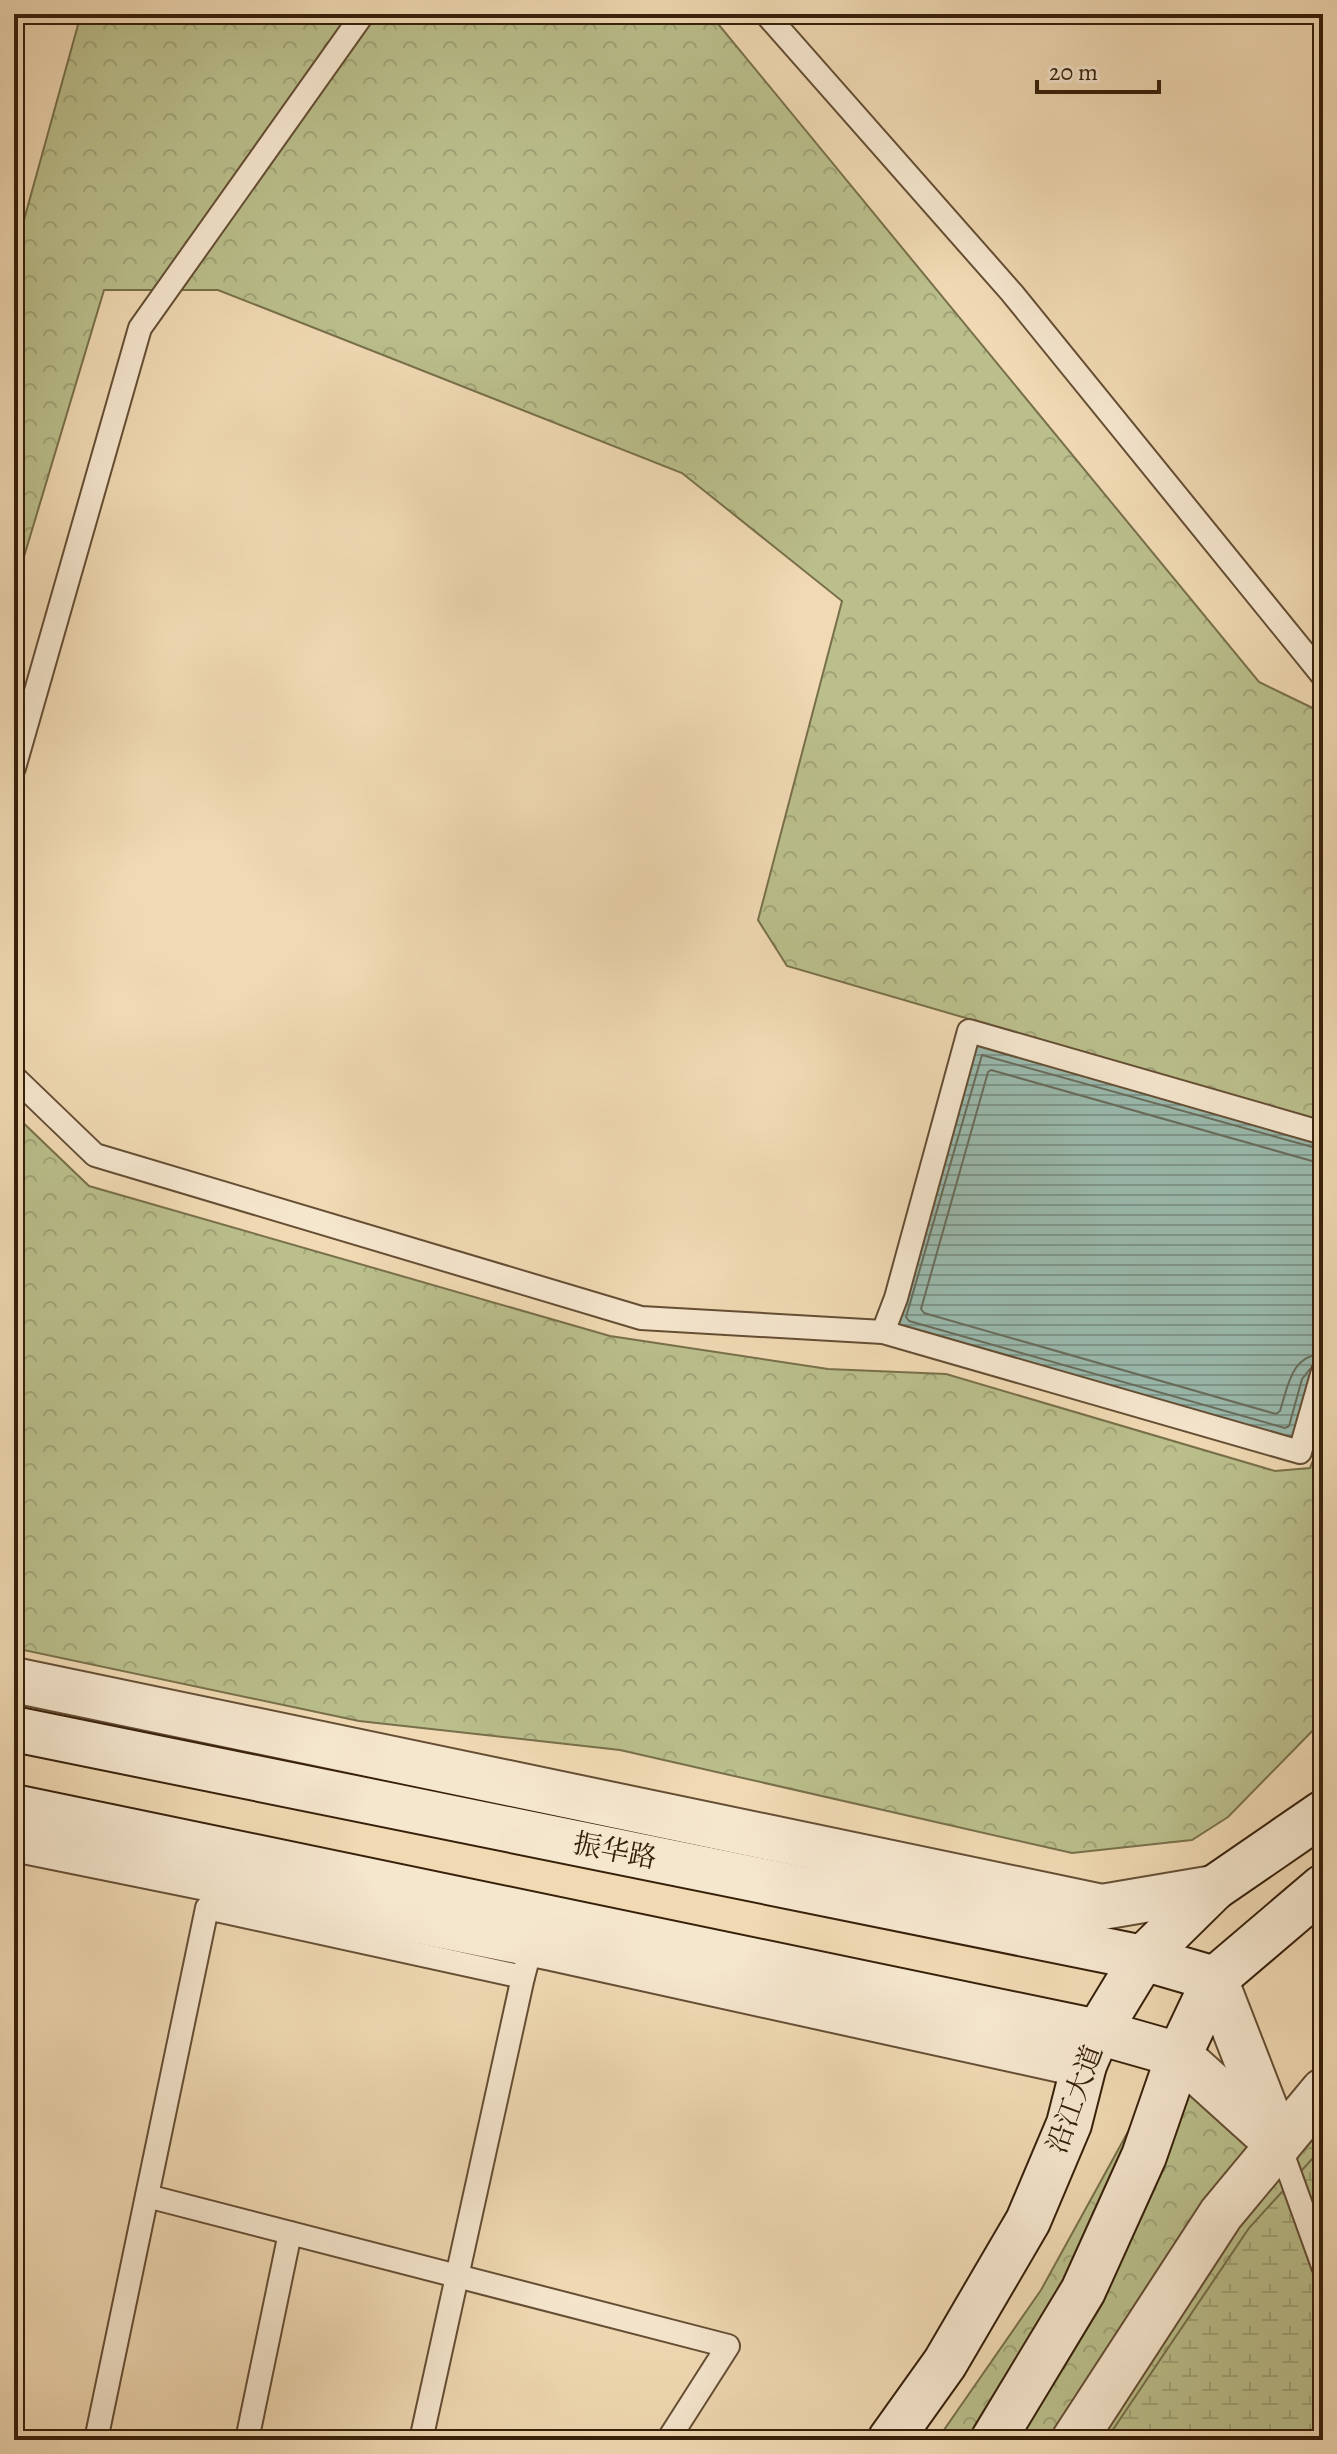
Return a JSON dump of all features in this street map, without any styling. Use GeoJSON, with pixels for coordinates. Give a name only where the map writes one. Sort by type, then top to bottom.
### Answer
{"type":"FeatureCollection","features":[{"type":"Feature","properties":{"kind":"main road"},"geometry":{"type":"LineString","coordinates":[[14,1680],[1102,1907],[1214,1888]]}},
{"type":"Feature","properties":{"kind":"main road","name":"振华路"},"geometry":{"type":"LineString","coordinates":[[14,1729],[1143,1958],[1215,1979]]}},
{"type":"Feature","properties":{"kind":"main road"},"geometry":{"type":"LineString","coordinates":[[14,1807],[1091,2049]]}},
{"type":"Feature","properties":{"kind":"main road","name":"沿江大道"},"geometry":{"type":"LineString","coordinates":[[890,2440],[945,2363],[1028,2221],[1069,2124],[1091,2049],[1143,1958],[1214,1888],[1323,1813]]}},
{"type":"Feature","properties":{"kind":"main road"},"geometry":{"type":"LineString","coordinates":[[14,1839],[528,1960],[1091,2049],[1179,2055],[1279,2144]]}},
{"type":"Feature","properties":{"kind":"main road"},"geometry":{"type":"LineString","coordinates":[[993,2440],[1083,2291],[1144,2156],[1179,2055],[1215,1979],[1323,1887]]}},
{"type":"Feature","properties":{"kind":"main road"},"geometry":{"type":"LineString","coordinates":[[1215,1979],[1279,2144]]}},
{"type":"Feature","properties":{"kind":"main road"},"geometry":{"type":"LineString","coordinates":[[1074,2440],[1221,2214],[1323,2091]]}},
{"type":"Feature","properties":{"kind":"lane"},"geometry":{"type":"LineString","coordinates":[[14,768],[140,328],[363,14]]}},
{"type":"Feature","properties":{"kind":"lane"},"geometry":{"type":"LineString","coordinates":[[766,14],[1012,293],[1323,676]]}},
{"type":"Feature","properties":{"kind":"lane"},"geometry":{"type":"LineString","coordinates":[[883,1332],[896,1298],[969,1031],[1323,1133]]}},
{"type":"Feature","properties":{"kind":"lane"},"geometry":{"type":"LineString","coordinates":[[14,1077],[95,1155],[641,1318],[883,1332],[1300,1452],[1323,1371]]}},
{"type":"Feature","properties":{"kind":"lane"},"geometry":{"type":"LineString","coordinates":[[96,2440],[207,1908],[528,1960],[421,2440]]}},
{"type":"Feature","properties":{"kind":"lane"},"geometry":{"type":"LineString","coordinates":[[1279,2144],[1323,2266]]}},
{"type":"Feature","properties":{"kind":"lane"},"geometry":{"type":"LineString","coordinates":[[147,2196],[728,2346],[668,2440]]}},
{"type":"Feature","properties":{"kind":"lane"},"geometry":{"type":"LineString","coordinates":[[247,2440],[290,2233]]}},
{"type":"Feature","properties":{"kind":"green space"},"geometry":{"type":"Polygon","coordinates":[[[81,14],[710,14],[1259,682],[1323,713],[1323,1122],[787,966],[758,920],[842,601],[682,473],[218,290],[104,290],[14,590],[14,256],[81,14]]]}},
{"type":"Feature","properties":{"kind":"green space"},"geometry":{"type":"Polygon","coordinates":[[[14,1114],[89,1186],[610,1336],[828,1369],[946,1374],[1275,1471],[1310,1468],[1323,1437],[1323,1720],[1228,1817],[1192,1840],[1072,1853],[620,1750],[359,1721],[14,1648],[14,1114]]]}},
{"type":"Feature","properties":{"kind":"green space"},"geometry":{"type":"Polygon","coordinates":[[[1168,2059],[1294,2103],[1323,2084],[1323,2440],[937,2440],[1041,2290],[1168,2059]]]}},
{"type":"Feature","properties":{"kind":"green space"},"geometry":{"type":"Polygon","coordinates":[[[1323,2147],[1323,2440],[1106,2440],[1249,2228],[1323,2147]]]}},
{"type":"Feature","properties":{"kind":"water"},"geometry":{"type":"Polygon","coordinates":[[[969,1031],[1323,1133],[1323,1371],[1300,1452],[883,1332],[969,1031]]]}}]}
